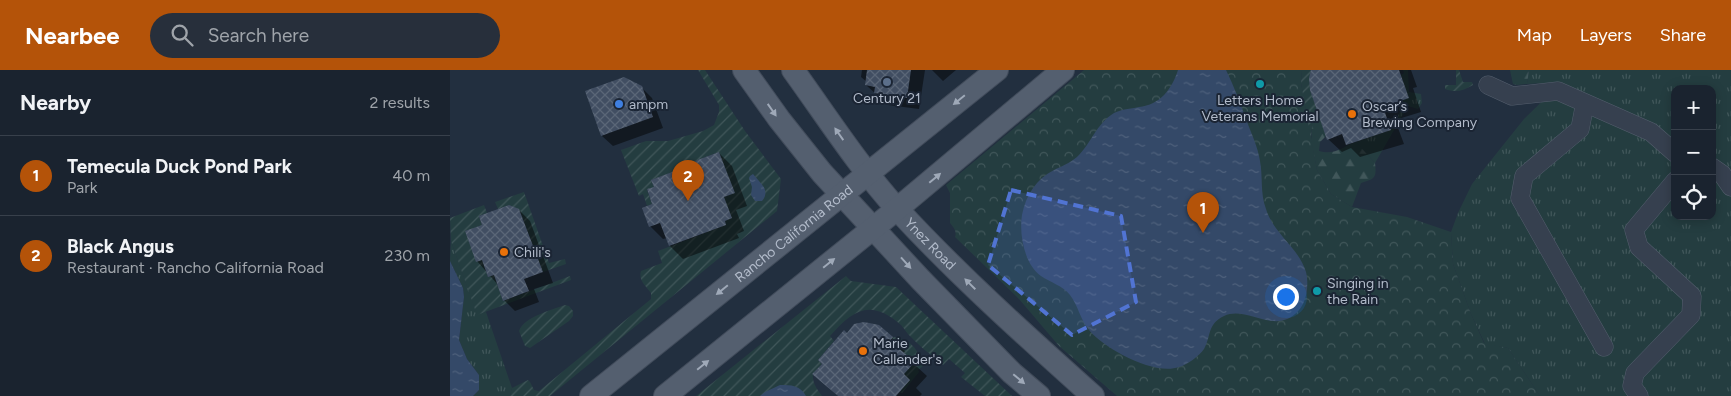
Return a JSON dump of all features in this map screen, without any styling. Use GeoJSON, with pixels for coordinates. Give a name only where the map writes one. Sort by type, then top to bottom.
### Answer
{"type":"FeatureCollection","features":[{"type":"Feature","properties":{"kind":"main road"},"geometry":{"type":"LineString","coordinates":[[744,70],[779,119],[822,173],[1004,366],[1039,396]]}},
{"type":"Feature","properties":{"kind":"main road","name":"Ynez Road"},"geometry":{"type":"LineString","coordinates":[[793,70],[868,174],[897,209],[987,300],[1093,396]]}},
{"type":"Feature","properties":{"kind":"main road","name":"Rancho California Road"},"geometry":{"type":"LineString","coordinates":[[591,396],[997,70]]}},
{"type":"Feature","properties":{"kind":"main road"},"geometry":{"type":"LineString","coordinates":[[665,396],[897,209],[1063,70]]}},
{"type":"Feature","properties":{"kind":"street"},"geometry":{"type":"LineString","coordinates":[[1488,84],[1512,96],[1558,92],[1651,132],[1671,150]]}},
{"type":"Feature","properties":{"kind":"street"},"geometry":{"type":"LineString","coordinates":[[1585,102],[1580,129],[1524,176],[1520,198],[1604,347]]}},
{"type":"Feature","properties":{"kind":"street"},"geometry":{"type":"LineString","coordinates":[[1716,170],[1722,174],[1731,187]]}},
{"type":"Feature","properties":{"kind":"street"},"geometry":{"type":"LineString","coordinates":[[1639,396],[1632,386],[1635,373],[1691,315],[1692,296],[1640,247],[1634,230],[1671,185]]}},
{"type":"Feature","properties":{"kind":"highlighted area"},"geometry":{"type":"Polygon","coordinates":[[[1011,190],[1121,216],[1136,302],[1072,335],[988,265],[1011,190]]]}},
{"type":"Feature","properties":{"kind":"green space"},"geometry":{"type":"Polygon","coordinates":[[[698,70],[705,70],[745,131],[781,179],[777,211],[550,396],[510,396],[512,388],[528,380],[534,390],[539,391],[651,299],[651,293],[643,283],[640,274],[641,271],[662,263],[658,251],[726,225],[725,221],[731,218],[724,197],[734,193],[719,152],[695,161],[698,170],[687,167],[651,180],[654,187],[647,190],[652,204],[647,206],[643,194],[639,196],[621,150],[646,141],[668,141],[703,131],[714,125],[719,112],[719,105],[698,70]]]}},
{"type":"Feature","properties":{"kind":"green space"},"geometry":{"type":"Polygon","coordinates":[[[1084,70],[1302,70],[1301,83],[1317,170],[1331,194],[1352,207],[1407,217],[1451,232],[1453,264],[1471,314],[1484,343],[1508,348],[1540,396],[1117,396],[1059,346],[1019,299],[955,237],[954,228],[950,223],[950,193],[946,185],[1084,70]]]}},
{"type":"Feature","properties":{"kind":"green space"},"geometry":{"type":"Polygon","coordinates":[[[1302,70],[1311,70],[1310,90],[1321,121],[1315,119],[1312,122],[1311,140],[1301,83],[1302,70]]]}},
{"type":"Feature","properties":{"kind":"green space"},"geometry":{"type":"Polygon","coordinates":[[[1403,70],[1408,70],[1409,92],[1421,94],[1422,103],[1418,109],[1408,106],[1375,163],[1356,142],[1391,130],[1390,125],[1394,123],[1401,110],[1398,102],[1408,98],[1401,75],[1404,73],[1403,70]]]}},
{"type":"Feature","properties":{"kind":"green space"},"geometry":{"type":"Polygon","coordinates":[[[1456,70],[1459,70],[1463,82],[1472,82],[1473,85],[1459,91],[1445,89],[1445,85],[1456,85],[1456,70]]]}},
{"type":"Feature","properties":{"kind":"green space"},"geometry":{"type":"Polygon","coordinates":[[[1510,70],[1529,70],[1527,84],[1513,84],[1510,70]]]}},
{"type":"Feature","properties":{"kind":"green space"},"geometry":{"type":"Polygon","coordinates":[[[1529,70],[1731,70],[1731,396],[1540,396],[1508,348],[1485,344],[1471,314],[1453,264],[1451,232],[1472,184],[1524,119],[1562,82],[1527,84],[1529,70]]]}},
{"type":"Feature","properties":{"kind":"green space"},"geometry":{"type":"Polygon","coordinates":[[[1315,119],[1321,121],[1326,136],[1320,142],[1319,151],[1330,152],[1356,142],[1375,163],[1374,178],[1361,183],[1352,207],[1331,194],[1317,170],[1311,140],[1312,126],[1315,119]]]}},
{"type":"Feature","properties":{"kind":"green space"},"geometry":{"type":"Polygon","coordinates":[[[524,192],[549,263],[565,259],[566,264],[543,272],[520,211],[512,206],[498,209],[495,202],[524,192]]]}},
{"type":"Feature","properties":{"kind":"green space"},"geometry":{"type":"Polygon","coordinates":[[[484,205],[487,213],[479,216],[482,225],[482,260],[488,277],[494,275],[503,301],[570,276],[571,280],[477,315],[451,241],[450,218],[484,205]]]}},
{"type":"Feature","properties":{"kind":"green space"},"geometry":{"type":"Polygon","coordinates":[[[451,241],[477,314],[486,312],[512,388],[510,396],[473,396],[479,390],[479,375],[467,359],[459,340],[464,297],[463,288],[450,261],[451,241]]]}},
{"type":"Feature","properties":{"kind":"green space"},"geometry":{"type":"Polygon","coordinates":[[[846,276],[851,281],[896,287],[1012,396],[985,396],[961,377],[965,373],[949,359],[943,365],[915,341],[901,325],[880,312],[871,310],[854,314],[830,336],[834,341],[818,360],[822,364],[813,374],[814,383],[822,396],[696,396],[846,276]]]}},
{"type":"Feature","properties":{"kind":"green space"},"geometry":{"type":"Polygon","coordinates":[[[565,305],[569,306],[573,311],[573,316],[569,321],[530,348],[525,346],[519,331],[522,326],[532,318],[565,305]]]}},
{"type":"Feature","properties":{"kind":"green space"},"geometry":{"type":"Polygon","coordinates":[[[893,337],[905,340],[913,346],[923,366],[902,393],[900,392],[910,380],[904,374],[914,362],[890,341],[893,337]]]}},
{"type":"Feature","properties":{"kind":"water"},"geometry":{"type":"Polygon","coordinates":[[[1178,70],[1226,70],[1258,150],[1263,197],[1269,218],[1303,263],[1307,277],[1307,287],[1306,297],[1302,306],[1290,318],[1281,321],[1271,321],[1243,314],[1224,316],[1212,327],[1204,349],[1199,354],[1182,366],[1169,369],[1157,368],[1131,359],[1096,337],[1086,326],[1070,295],[1041,276],[1030,264],[1022,239],[1021,223],[1029,194],[1042,178],[1077,157],[1098,128],[1114,113],[1146,106],[1159,99],[1169,90],[1178,70]]]}},
{"type":"Feature","properties":{"kind":"water"},"geometry":{"type":"Polygon","coordinates":[[[753,174],[765,190],[762,201],[755,201],[751,195],[752,187],[749,178],[753,174]]]}},
{"type":"Feature","properties":{"kind":"water"},"geometry":{"type":"Polygon","coordinates":[[[450,261],[463,288],[464,297],[459,340],[467,359],[479,375],[479,390],[473,396],[450,396],[450,261]]]}},
{"type":"Feature","properties":{"kind":"water"},"geometry":{"type":"Polygon","coordinates":[[[780,385],[798,388],[806,396],[760,396],[780,385]]]}},
{"type":"Feature","properties":{"kind":"building","name":"Century 21"},"geometry":{"type":"Polygon","coordinates":[[[867,70],[911,70],[907,98],[874,93],[875,87],[865,85],[867,70]]]}},
{"type":"Feature","properties":{"kind":"building","name":"Oscar’s Brewing Company"},"geometry":{"type":"Polygon","coordinates":[[[1311,70],[1399,70],[1409,98],[1383,107],[1391,130],[1346,145],[1342,134],[1327,140],[1310,90],[1309,78],[1311,70]]]}},
{"type":"Feature","properties":{"kind":"building","name":"ampm"},"geometry":{"type":"Polygon","coordinates":[[[624,77],[642,86],[653,117],[601,136],[585,91],[624,77]]]}},
{"type":"Feature","properties":{"kind":"building"},"geometry":{"type":"Polygon","coordinates":[[[719,152],[735,193],[724,197],[732,218],[725,221],[726,225],[669,246],[660,223],[649,227],[642,208],[652,204],[647,189],[654,187],[651,180],[719,152]]]}},
{"type":"Feature","properties":{"kind":"building","name":"Chili's"},"geometry":{"type":"Polygon","coordinates":[[[509,205],[519,209],[543,272],[524,279],[529,291],[503,301],[494,275],[488,277],[482,260],[476,262],[465,231],[482,225],[479,216],[509,205]]]}},
{"type":"Feature","properties":{"kind":"building","name":"Marie Callender's"},"geometry":{"type":"Polygon","coordinates":[[[864,322],[879,325],[893,337],[890,341],[915,362],[904,374],[910,380],[896,396],[838,396],[812,374],[822,364],[818,360],[844,330],[847,333],[854,324],[864,322]]]}},
{"type":"Feature","properties":{"kind":"place","name":"Century 21"},"geometry":{"type":"Point","coordinates":[887,82]}},
{"type":"Feature","properties":{"kind":"place","name":"Letters Home Veterans Memorial"},"geometry":{"type":"Point","coordinates":[1260,84]}},
{"type":"Feature","properties":{"kind":"place","name":"ampm"},"geometry":{"type":"Point","coordinates":[619,104]}},
{"type":"Feature","properties":{"kind":"place","name":"Oscar’s Brewing Company"},"geometry":{"type":"Point","coordinates":[1352,114]}},
{"type":"Feature","properties":{"kind":"place","name":"Black Angus"},"geometry":{"type":"Point","coordinates":[688,201]}},
{"type":"Feature","properties":{"kind":"place","name":"Temecula Duck Pond Park"},"geometry":{"type":"Point","coordinates":[1203,233]}},
{"type":"Feature","properties":{"kind":"place","name":"Chili's"},"geometry":{"type":"Point","coordinates":[504,252]}},
{"type":"Feature","properties":{"kind":"place","name":"Singing in the Rain"},"geometry":{"type":"Point","coordinates":[1317,291]}},
{"type":"Feature","properties":{"kind":"place","name":"Marie Callender's"},"geometry":{"type":"Point","coordinates":[863,351]}}]}
